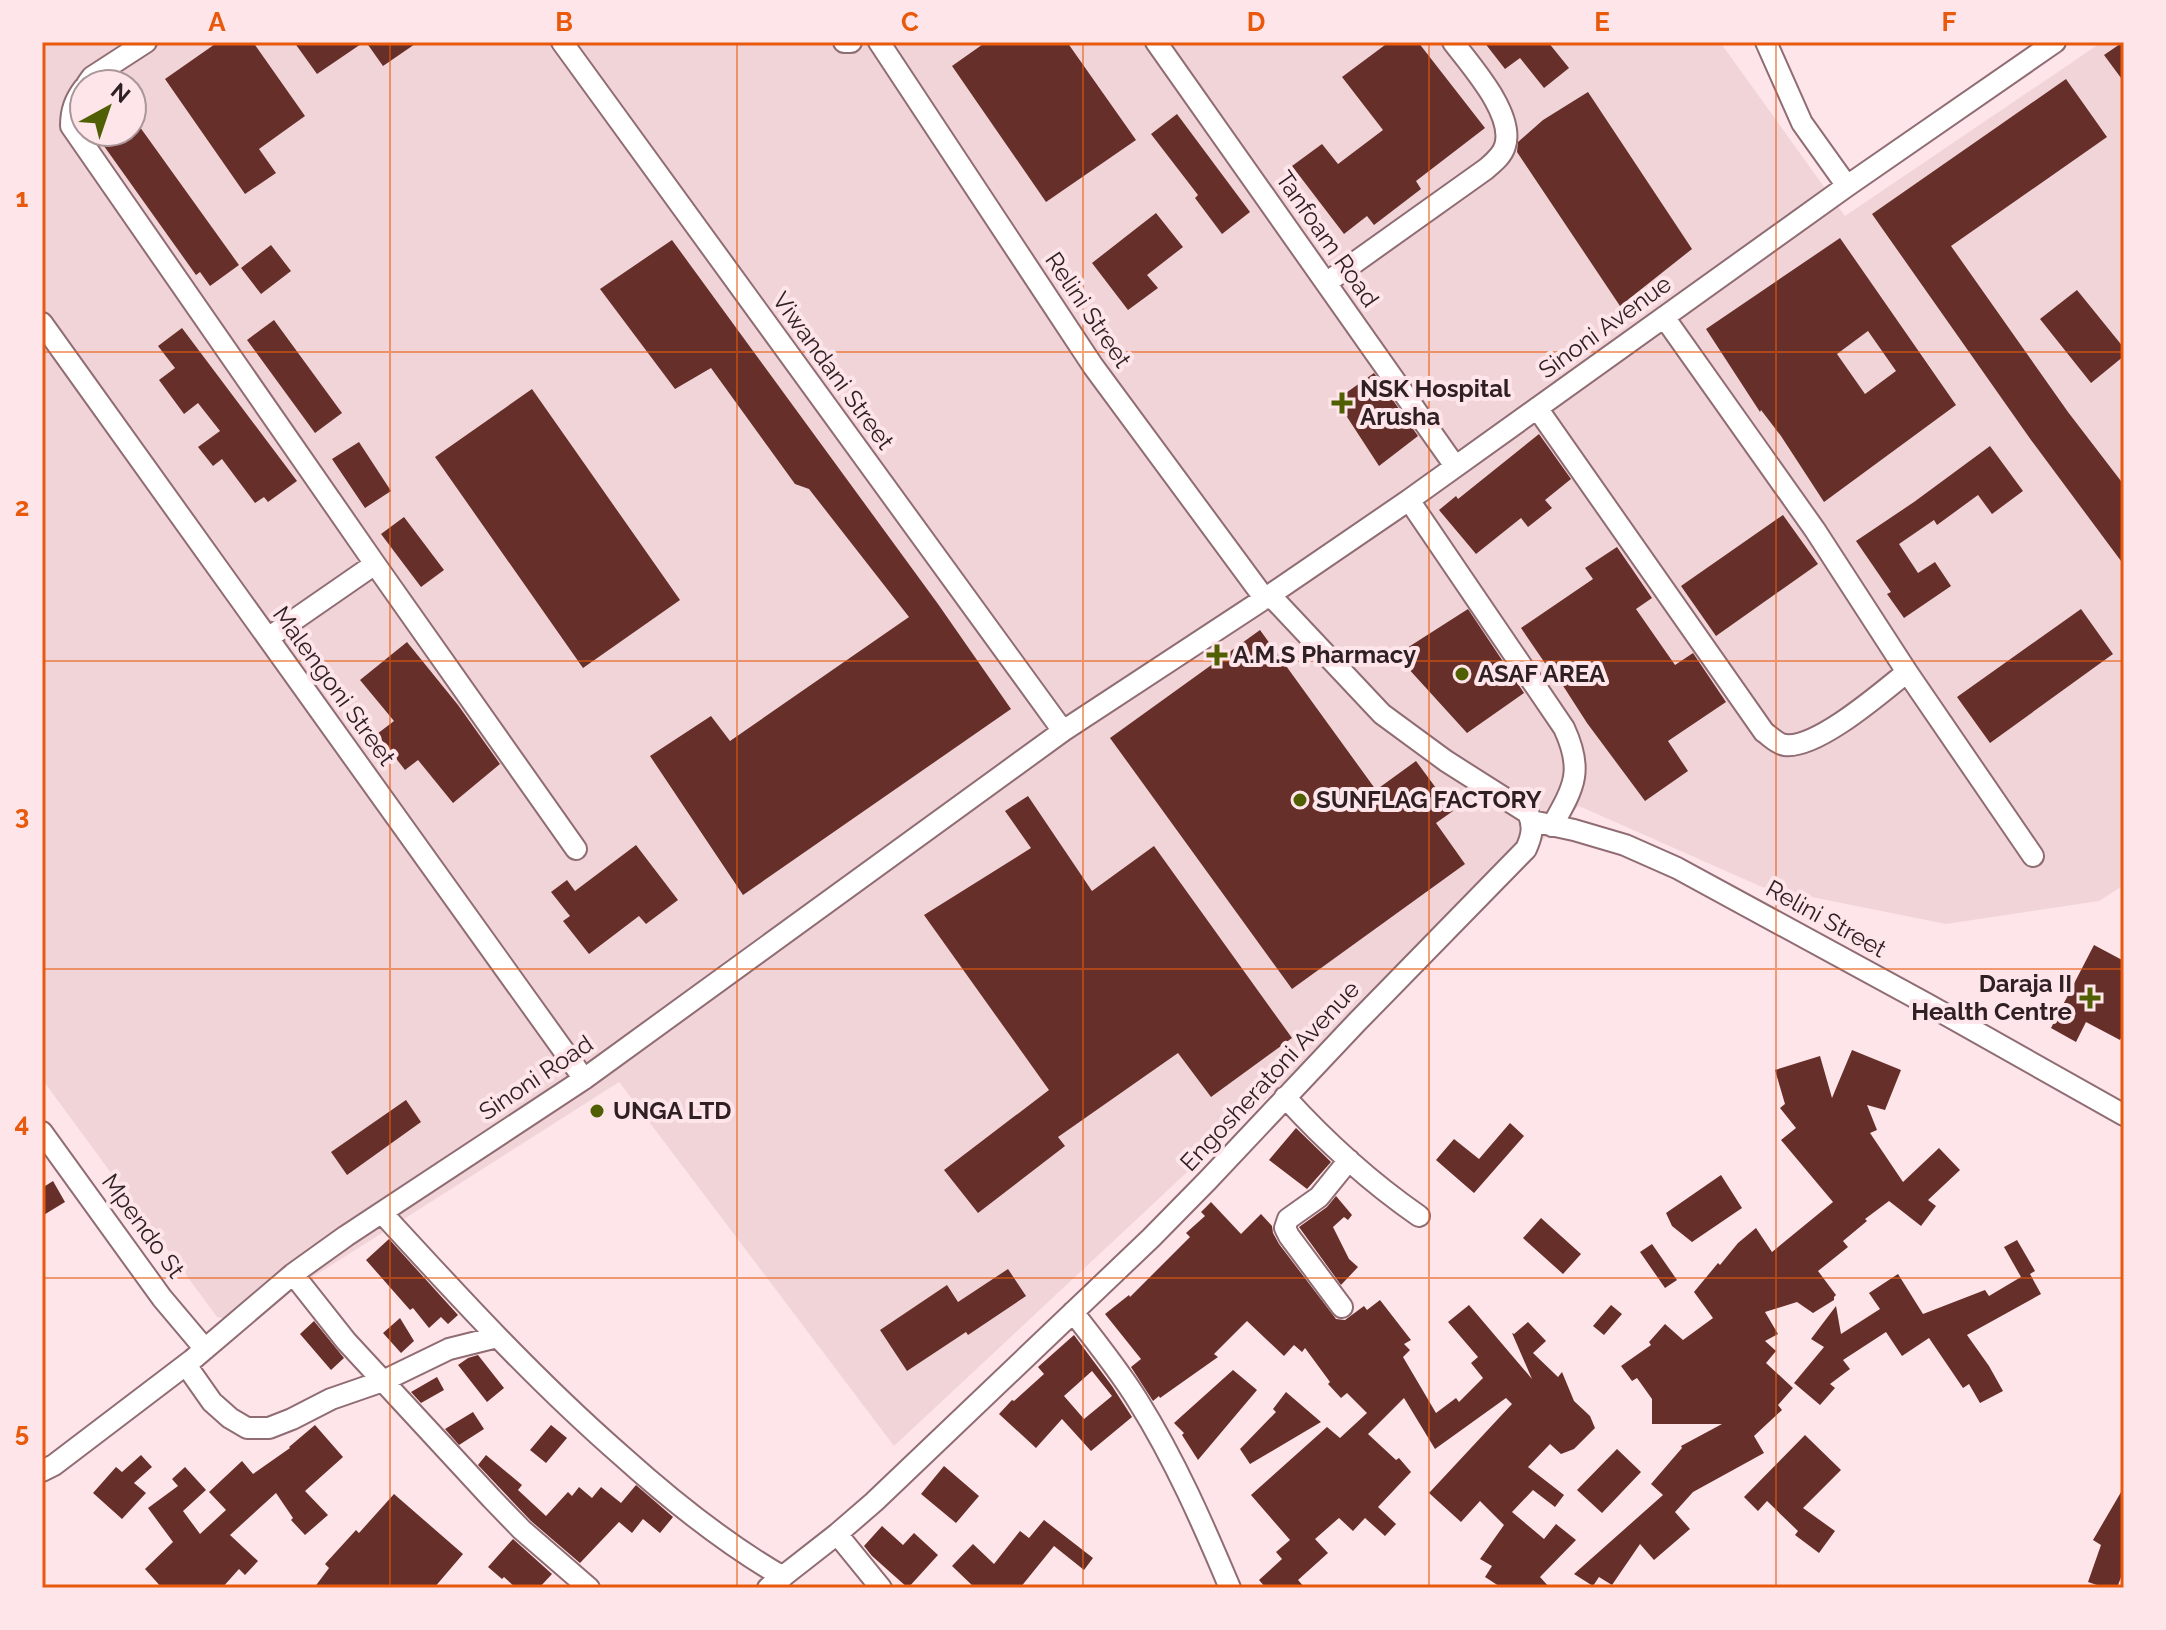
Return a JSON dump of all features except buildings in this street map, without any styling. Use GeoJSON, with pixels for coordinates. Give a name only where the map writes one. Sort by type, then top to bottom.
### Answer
{"type":"FeatureCollection","features":[{"type":"Feature","properties":{"kind":"street"},"geometry":{"type":"LineString","coordinates":[[106,68],[146,42]]}},
{"type":"Feature","properties":{"kind":"street","name":"Viwandani Street"},"geometry":{"type":"LineString","coordinates":[[562,42],[1063,731]]}},
{"type":"Feature","properties":{"kind":"street"},"geometry":{"type":"LineString","coordinates":[[844,42],[851,42]]}},
{"type":"Feature","properties":{"kind":"street","name":"Relini Street"},"geometry":{"type":"LineString","coordinates":[[879,42],[1093,366],[1267,597]]}},
{"type":"Feature","properties":{"kind":"street","name":"Tanfoam Road"},"geometry":{"type":"LineString","coordinates":[[1156,42],[1455,466]]}},
{"type":"Feature","properties":{"kind":"street"},"geometry":{"type":"LineString","coordinates":[[1326,283],[1501,156],[1507,142],[1504,120],[1496,101],[1453,42]]}},
{"type":"Feature","properties":{"kind":"street"},"geometry":{"type":"LineString","coordinates":[[1766,42],[1802,123],[1847,186]]}},
{"type":"Feature","properties":{"kind":"street","name":"Sinoni Avenue"},"geometry":{"type":"LineString","coordinates":[[1063,731],[1409,500],[1847,186],[2055,42]]}},
{"type":"Feature","properties":{"kind":"street"},"geometry":{"type":"LineString","coordinates":[[86,148],[576,849]]}},
{"type":"Feature","properties":{"kind":"street"},"geometry":{"type":"LineString","coordinates":[[1664,317],[1815,530],[1907,672],[2033,856]]}},
{"type":"Feature","properties":{"kind":"street","name":"Malengoni Street"},"geometry":{"type":"LineString","coordinates":[[42,323],[584,1079]]}},
{"type":"Feature","properties":{"kind":"street"},"geometry":{"type":"LineString","coordinates":[[1537,408],[1764,732],[1782,745],[1799,745],[1829,731],[1907,672]]}},
{"type":"Feature","properties":{"kind":"street","name":"Engosheratoni Avenue"},"geometry":{"type":"LineString","coordinates":[[775,1582],[837,1534],[1208,1180],[1526,849],[1532,836],[1572,789],[1576,761],[1564,728],[1409,500]]}},
{"type":"Feature","properties":{"kind":"street"},"geometry":{"type":"LineString","coordinates":[[268,638],[375,564]]}},
{"type":"Feature","properties":{"kind":"street"},"geometry":{"type":"LineString","coordinates":[[1267,597],[1382,714],[1446,761],[1542,823]]}},
{"type":"Feature","properties":{"kind":"street","name":"Sinoni Road"},"geometry":{"type":"LineString","coordinates":[[42,1471],[186,1365],[293,1274],[584,1079],[1063,731]]}},
{"type":"Feature","properties":{"kind":"street","name":"Relini Street"},"geometry":{"type":"LineString","coordinates":[[1542,823],[1625,845],[1677,868],[2124,1115]]}},
{"type":"Feature","properties":{"kind":"street"},"geometry":{"type":"LineString","coordinates":[[1285,1097],[1349,1160],[1419,1216]]}},
{"type":"Feature","properties":{"kind":"street","name":"Mpendo St"},"geometry":{"type":"LineString","coordinates":[[42,1132],[162,1298],[205,1349]]}},
{"type":"Feature","properties":{"kind":"street"},"geometry":{"type":"LineString","coordinates":[[1342,1307],[1285,1228],[1288,1219],[1319,1197],[1349,1160]]}},
{"type":"Feature","properties":{"kind":"street"},"geometry":{"type":"LineString","coordinates":[[382,1213],[497,1337],[580,1419],[644,1476],[775,1582]]}},
{"type":"Feature","properties":{"kind":"street"},"geometry":{"type":"LineString","coordinates":[[293,1274],[346,1341],[522,1530],[589,1588]]}},
{"type":"Feature","properties":{"kind":"street"},"geometry":{"type":"LineString","coordinates":[[1073,1312],[1122,1377],[1150,1421],[1230,1588]]}},
{"type":"Feature","properties":{"kind":"street"},"geometry":{"type":"LineString","coordinates":[[186,1365],[212,1402],[230,1418],[247,1428],[269,1428],[331,1399],[383,1381],[428,1357],[497,1337]]}},
{"type":"Feature","properties":{"kind":"street"},"geometry":{"type":"LineString","coordinates":[[837,1534],[881,1588]]}},
{"type":"Feature","properties":{"kind":"shaded area"},"geometry":{"type":"Polygon","coordinates":[[[42,42],[1720,42],[1845,216],[2102,42],[2124,42],[2124,885],[2099,901],[1946,924],[1762,887],[1579,806],[894,1446],[619,1082],[242,1322],[217,1317],[42,1079],[42,42]]]}},
{"type":"Feature","properties":{"kind":"place","name":"NSK Hospital Arusha"},"geometry":{"type":"Point","coordinates":[1342,403]}},
{"type":"Feature","properties":{"kind":"place","name":"A.M.S Pharmacy"},"geometry":{"type":"Point","coordinates":[1217,655]}},
{"type":"Feature","properties":{"kind":"place","name":"ASAF AREA"},"geometry":{"type":"Point","coordinates":[1462,674]}},
{"type":"Feature","properties":{"kind":"place","name":"SUNFLAG FACTORY"},"geometry":{"type":"Point","coordinates":[1300,800]}},
{"type":"Feature","properties":{"kind":"place","name":"Daraja II Health Centre"},"geometry":{"type":"Point","coordinates":[2090,998]}},
{"type":"Feature","properties":{"kind":"place","name":"UNGA LTD"},"geometry":{"type":"Point","coordinates":[597,1111]}}]}
